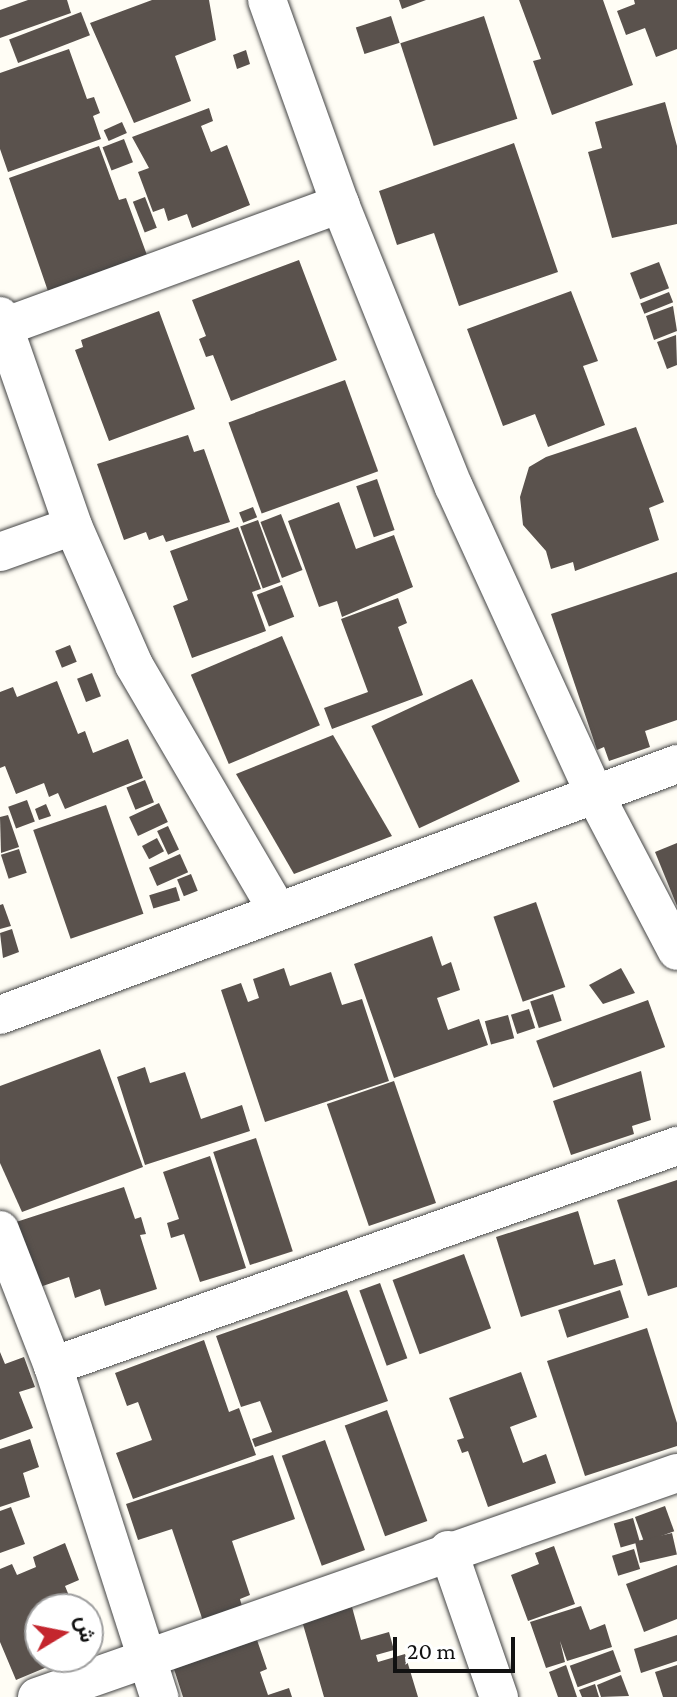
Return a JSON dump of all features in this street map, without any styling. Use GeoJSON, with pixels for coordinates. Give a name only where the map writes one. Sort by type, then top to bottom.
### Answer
{"type":"FeatureCollection","features":[{"type":"Feature","properties":{"kind":"street"},"geometry":{"type":"LineString","coordinates":[[267,0],[340,204],[454,487],[595,795],[677,951]]}},
{"type":"Feature","properties":{"kind":"street"},"geometry":{"type":"LineString","coordinates":[[278,911],[134,665],[73,526],[2,322],[340,204]]}},
{"type":"Feature","properties":{"kind":"street"},"geometry":{"type":"LineString","coordinates":[[0,552],[73,526]]}},
{"type":"Feature","properties":{"kind":"street"},"geometry":{"type":"LineString","coordinates":[[0,1015],[677,764]]}},
{"type":"Feature","properties":{"kind":"street"},"geometry":{"type":"LineString","coordinates":[[53,1366],[677,1146]]}},
{"type":"Feature","properties":{"kind":"street"},"geometry":{"type":"LineString","coordinates":[[0,1230],[53,1366],[159,1697]]}},
{"type":"Feature","properties":{"kind":"street"},"geometry":{"type":"LineString","coordinates":[[37,1697],[448,1550],[677,1473]]}},
{"type":"Feature","properties":{"kind":"street"},"geometry":{"type":"LineString","coordinates":[[448,1550],[499,1697]]}},
{"type":"Feature","properties":{"kind":"building"},"geometry":{"type":"Polygon","coordinates":[[[28,0],[67,0],[71,13],[0,38],[0,10],[28,0]]]}},
{"type":"Feature","properties":{"kind":"building"},"geometry":{"type":"Polygon","coordinates":[[[152,0],[209,0],[216,40],[175,56],[191,101],[134,123],[90,23],[152,0]]]}},
{"type":"Feature","properties":{"kind":"building"},"geometry":{"type":"Polygon","coordinates":[[[399,0],[426,0],[402,9],[399,0]]]}},
{"type":"Feature","properties":{"kind":"building"},"geometry":{"type":"Polygon","coordinates":[[[519,0],[603,0],[633,85],[552,115],[533,61],[541,59],[519,0]]]}},
{"type":"Feature","properties":{"kind":"building"},"geometry":{"type":"Polygon","coordinates":[[[634,0],[677,0],[677,49],[656,57],[645,28],[626,35],[617,11],[635,4],[634,0]]]}},
{"type":"Feature","properties":{"kind":"building"},"geometry":{"type":"Polygon","coordinates":[[[81,12],[90,35],[18,63],[9,40],[81,12]]]}},
{"type":"Feature","properties":{"kind":"building"},"geometry":{"type":"Polygon","coordinates":[[[391,16],[400,43],[364,54],[356,27],[391,16]]]}},
{"type":"Feature","properties":{"kind":"building"},"geometry":{"type":"Polygon","coordinates":[[[484,16],[517,119],[434,146],[400,43],[484,16]]]}},
{"type":"Feature","properties":{"kind":"building"},"geometry":{"type":"Polygon","coordinates":[[[69,49],[87,99],[94,97],[100,113],[93,116],[101,139],[8,172],[0,149],[0,73],[69,49]]]}},
{"type":"Feature","properties":{"kind":"building"},"geometry":{"type":"Polygon","coordinates":[[[246,50],[250,64],[237,69],[233,55],[246,50]]]}},
{"type":"Feature","properties":{"kind":"building"},"geometry":{"type":"Polygon","coordinates":[[[665,102],[677,146],[677,224],[612,238],[588,152],[602,148],[595,122],[665,102]]]}},
{"type":"Feature","properties":{"kind":"building"},"geometry":{"type":"Polygon","coordinates":[[[209,108],[213,121],[201,126],[211,152],[227,145],[250,205],[192,228],[187,214],[168,221],[164,208],[153,212],[138,172],[149,168],[132,137],[209,108]]]}},
{"type":"Feature","properties":{"kind":"building"},"geometry":{"type":"Polygon","coordinates":[[[122,122],[127,133],[109,141],[104,130],[122,122]]]}},
{"type":"Feature","properties":{"kind":"building"},"geometry":{"type":"Polygon","coordinates":[[[124,139],[133,162],[111,171],[103,147],[124,139]]]}},
{"type":"Feature","properties":{"kind":"building"},"geometry":{"type":"Polygon","coordinates":[[[514,143],[558,272],[459,306],[434,233],[397,245],[379,191],[514,143]]]}},
{"type":"Feature","properties":{"kind":"building"},"geometry":{"type":"Polygon","coordinates":[[[99,146],[119,200],[126,198],[151,266],[50,297],[9,178],[99,146]]]}},
{"type":"Feature","properties":{"kind":"building"},"geometry":{"type":"Polygon","coordinates":[[[145,197],[157,228],[145,232],[133,202],[145,197]]]}},
{"type":"Feature","properties":{"kind":"building"},"geometry":{"type":"Polygon","coordinates":[[[299,260],[337,360],[231,401],[213,355],[206,357],[199,339],[206,336],[192,300],[299,260]]]}},
{"type":"Feature","properties":{"kind":"building"},"geometry":{"type":"Polygon","coordinates":[[[659,262],[669,288],[640,299],[630,273],[659,262]]]}},
{"type":"Feature","properties":{"kind":"building"},"geometry":{"type":"Polygon","coordinates":[[[571,291],[598,361],[583,366],[605,425],[548,447],[535,414],[503,426],[467,329],[571,291]]]}},
{"type":"Feature","properties":{"kind":"building"},"geometry":{"type":"Polygon","coordinates":[[[669,292],[673,302],[644,314],[640,304],[669,292]]]}},
{"type":"Feature","properties":{"kind":"building"},"geometry":{"type":"Polygon","coordinates":[[[673,306],[677,331],[654,340],[646,316],[673,306]]]}},
{"type":"Feature","properties":{"kind":"building"},"geometry":{"type":"Polygon","coordinates":[[[159,311],[195,409],[109,441],[75,350],[83,347],[81,340],[159,311]]]}},
{"type":"Feature","properties":{"kind":"building"},"geometry":{"type":"Polygon","coordinates":[[[676,335],[677,365],[667,369],[657,342],[676,335]]]}},
{"type":"Feature","properties":{"kind":"building"},"geometry":{"type":"Polygon","coordinates":[[[345,380],[378,471],[262,514],[228,422],[345,380]]]}},
{"type":"Feature","properties":{"kind":"building"},"geometry":{"type":"Polygon","coordinates":[[[636,427],[664,502],[649,508],[659,540],[575,571],[573,562],[551,569],[546,551],[523,525],[520,497],[529,467],[546,457],[636,427]]]}},
{"type":"Feature","properties":{"kind":"building"},"geometry":{"type":"Polygon","coordinates":[[[188,435],[194,452],[204,449],[230,522],[166,542],[163,535],[149,540],[146,532],[124,540],[97,464],[188,435]]]}},
{"type":"Feature","properties":{"kind":"building"},"geometry":{"type":"Polygon","coordinates":[[[377,479],[395,530],[374,537],[356,486],[377,479]]]}},
{"type":"Feature","properties":{"kind":"building"},"geometry":{"type":"Polygon","coordinates":[[[339,502],[356,549],[394,535],[413,587],[342,617],[337,601],[319,607],[288,521],[339,502]]]}},
{"type":"Feature","properties":{"kind":"building"},"geometry":{"type":"Polygon","coordinates":[[[253,507],[257,517],[243,523],[239,513],[253,507]]]}},
{"type":"Feature","properties":{"kind":"building"},"geometry":{"type":"Polygon","coordinates":[[[281,514],[303,570],[282,578],[260,522],[281,514]]]}},
{"type":"Feature","properties":{"kind":"building"},"geometry":{"type":"Polygon","coordinates":[[[258,520],[281,582],[263,589],[240,526],[258,520]]]}},
{"type":"Feature","properties":{"kind":"building"},"geometry":{"type":"Polygon","coordinates":[[[238,527],[261,589],[252,592],[266,631],[192,658],[173,606],[188,600],[170,551],[238,527]]]}},
{"type":"Feature","properties":{"kind":"building"},"geometry":{"type":"Polygon","coordinates":[[[677,572],[677,720],[645,731],[650,747],[609,761],[604,747],[597,750],[551,614],[677,572]]]}},
{"type":"Feature","properties":{"kind":"building"},"geometry":{"type":"Polygon","coordinates":[[[282,585],[294,617],[269,626],[257,595],[282,585]]]}},
{"type":"Feature","properties":{"kind":"building"},"geometry":{"type":"Polygon","coordinates":[[[398,598],[407,623],[398,627],[423,695],[332,729],[324,708],[368,692],[341,619],[398,598]]]}},
{"type":"Feature","properties":{"kind":"building"},"geometry":{"type":"Polygon","coordinates":[[[282,636],[320,725],[229,764],[191,675],[282,636]]]}},
{"type":"Feature","properties":{"kind":"building"},"geometry":{"type":"Polygon","coordinates":[[[70,645],[77,662],[62,668],[55,651],[70,645]]]}},
{"type":"Feature","properties":{"kind":"building"},"geometry":{"type":"Polygon","coordinates":[[[92,673],[101,696],[86,702],[77,679],[92,673]]]}},
{"type":"Feature","properties":{"kind":"building"},"geometry":{"type":"Polygon","coordinates":[[[472,679],[520,781],[419,828],[371,726],[472,679]]]}},
{"type":"Feature","properties":{"kind":"building"},"geometry":{"type":"Polygon","coordinates":[[[57,681],[78,734],[85,731],[93,753],[128,739],[143,778],[65,809],[58,793],[49,797],[44,783],[16,794],[5,766],[0,768],[0,692],[13,687],[17,697],[57,681]]]}},
{"type":"Feature","properties":{"kind":"building"},"geometry":{"type":"Polygon","coordinates":[[[333,735],[392,836],[294,874],[236,774],[333,735]]]}},
{"type":"Feature","properties":{"kind":"building"},"geometry":{"type":"Polygon","coordinates":[[[145,780],[154,802],[135,810],[126,787],[145,780]]]}},
{"type":"Feature","properties":{"kind":"building"},"geometry":{"type":"Polygon","coordinates":[[[27,800],[35,822],[16,828],[8,807],[27,800]]]}},
{"type":"Feature","properties":{"kind":"building"},"geometry":{"type":"Polygon","coordinates":[[[159,803],[168,822],[138,836],[129,817],[159,803]]]}},
{"type":"Feature","properties":{"kind":"building"},"geometry":{"type":"Polygon","coordinates":[[[46,804],[51,816],[39,820],[35,809],[46,804]]]}},
{"type":"Feature","properties":{"kind":"building"},"geometry":{"type":"Polygon","coordinates":[[[106,805],[143,914],[71,939],[33,830],[106,805]]]}},
{"type":"Feature","properties":{"kind":"building"},"geometry":{"type":"Polygon","coordinates":[[[8,815],[19,847],[1,853],[0,817],[8,815]]]}},
{"type":"Feature","properties":{"kind":"building"},"geometry":{"type":"Polygon","coordinates":[[[168,826],[179,850],[168,855],[157,831],[168,826]]]}},
{"type":"Feature","properties":{"kind":"building"},"geometry":{"type":"Polygon","coordinates":[[[157,838],[164,851],[149,859],[142,846],[157,838]]]}},
{"type":"Feature","properties":{"kind":"building"},"geometry":{"type":"Polygon","coordinates":[[[677,843],[677,906],[655,852],[677,843]]]}},
{"type":"Feature","properties":{"kind":"building"},"geometry":{"type":"Polygon","coordinates":[[[19,849],[27,873],[9,879],[1,855],[19,849]]]}},
{"type":"Feature","properties":{"kind":"building"},"geometry":{"type":"Polygon","coordinates":[[[180,854],[188,872],[157,886],[149,868],[180,854]]]}},
{"type":"Feature","properties":{"kind":"building"},"geometry":{"type":"Polygon","coordinates":[[[191,874],[198,891],[184,896],[177,880],[191,874]]]}},
{"type":"Feature","properties":{"kind":"building"},"geometry":{"type":"Polygon","coordinates":[[[176,887],[180,900],[153,909],[149,895],[176,887]]]}},
{"type":"Feature","properties":{"kind":"building"},"geometry":{"type":"Polygon","coordinates":[[[536,902],[565,987],[523,1002],[493,917],[536,902]]]}},
{"type":"Feature","properties":{"kind":"building"},"geometry":{"type":"Polygon","coordinates":[[[3,904],[11,926],[0,929],[0,905],[3,904]]]}},
{"type":"Feature","properties":{"kind":"building"},"geometry":{"type":"Polygon","coordinates":[[[12,929],[19,952],[3,958],[0,933],[12,929]]]}},
{"type":"Feature","properties":{"kind":"building"},"geometry":{"type":"Polygon","coordinates":[[[432,936],[442,966],[451,962],[460,990],[437,998],[448,1030],[479,1019],[488,1045],[394,1078],[354,964],[432,936]]]}},
{"type":"Feature","properties":{"kind":"building"},"geometry":{"type":"Polygon","coordinates":[[[284,968],[290,986],[331,972],[342,1005],[362,999],[389,1081],[265,1122],[221,990],[241,983],[248,1002],[259,998],[253,979],[284,968]]]}},
{"type":"Feature","properties":{"kind":"building"},"geometry":{"type":"Polygon","coordinates":[[[621,968],[635,993],[603,1004],[589,985],[621,968]]]}},
{"type":"Feature","properties":{"kind":"building"},"geometry":{"type":"Polygon","coordinates":[[[553,994],[562,1021],[539,1028],[530,1001],[553,994]]]}},
{"type":"Feature","properties":{"kind":"building"},"geometry":{"type":"Polygon","coordinates":[[[648,1000],[665,1047],[553,1088],[536,1041],[648,1000]]]}},
{"type":"Feature","properties":{"kind":"building"},"geometry":{"type":"Polygon","coordinates":[[[529,1009],[535,1028],[517,1034],[511,1015],[529,1009]]]}},
{"type":"Feature","properties":{"kind":"building"},"geometry":{"type":"Polygon","coordinates":[[[508,1015],[514,1038],[491,1044],[485,1021],[508,1015]]]}},
{"type":"Feature","properties":{"kind":"building"},"geometry":{"type":"Polygon","coordinates":[[[100,1049],[143,1167],[22,1212],[0,1163],[0,1086],[100,1049]]]}},
{"type":"Feature","properties":{"kind":"building"},"geometry":{"type":"Polygon","coordinates":[[[145,1067],[150,1083],[185,1072],[201,1119],[242,1105],[250,1131],[145,1165],[117,1077],[145,1067]]]}},
{"type":"Feature","properties":{"kind":"building"},"geometry":{"type":"Polygon","coordinates":[[[641,1071],[651,1120],[632,1126],[634,1134],[571,1155],[553,1101],[641,1071]]]}},
{"type":"Feature","properties":{"kind":"building"},"geometry":{"type":"Polygon","coordinates":[[[394,1081],[436,1203],[369,1226],[327,1104],[394,1081]]]}},
{"type":"Feature","properties":{"kind":"building"},"geometry":{"type":"Polygon","coordinates":[[[256,1138],[293,1251],[250,1265],[213,1152],[256,1138]]]}},
{"type":"Feature","properties":{"kind":"building"},"geometry":{"type":"Polygon","coordinates":[[[210,1156],[246,1268],[200,1282],[184,1234],[171,1238],[167,1223],[179,1219],[163,1172],[210,1156]]]}},
{"type":"Feature","properties":{"kind":"building"},"geometry":{"type":"Polygon","coordinates":[[[677,1180],[677,1287],[648,1296],[617,1200],[677,1180]]]}},
{"type":"Feature","properties":{"kind":"building"},"geometry":{"type":"Polygon","coordinates":[[[124,1187],[135,1219],[141,1217],[146,1234],[140,1235],[157,1289],[105,1306],[100,1289],[75,1298],[69,1277],[34,1289],[13,1223],[124,1187]]]}},
{"type":"Feature","properties":{"kind":"building"},"geometry":{"type":"Polygon","coordinates":[[[578,1211],[594,1265],[615,1259],[623,1285],[521,1317],[496,1237],[578,1211]]]}},
{"type":"Feature","properties":{"kind":"building"},"geometry":{"type":"Polygon","coordinates":[[[464,1254],[491,1328],[420,1354],[393,1280],[464,1254]]]}},
{"type":"Feature","properties":{"kind":"building"},"geometry":{"type":"Polygon","coordinates":[[[380,1283],[407,1358],[387,1366],[359,1291],[380,1283]]]}},
{"type":"Feature","properties":{"kind":"building"},"geometry":{"type":"Polygon","coordinates":[[[347,1290],[388,1401],[255,1447],[252,1439],[272,1432],[260,1401],[241,1407],[216,1336],[347,1290]]]}},
{"type":"Feature","properties":{"kind":"building"},"geometry":{"type":"Polygon","coordinates":[[[620,1290],[629,1318],[567,1338],[558,1310],[620,1290]]]}},
{"type":"Feature","properties":{"kind":"building"},"geometry":{"type":"Polygon","coordinates":[[[647,1328],[677,1423],[677,1446],[585,1476],[547,1361],[647,1328]]]}},
{"type":"Feature","properties":{"kind":"building"},"geometry":{"type":"Polygon","coordinates":[[[204,1340],[229,1412],[239,1408],[256,1455],[133,1499],[116,1453],[152,1440],[138,1402],[127,1406],[115,1373],[204,1340]]]}},
{"type":"Feature","properties":{"kind":"building"},"geometry":{"type":"Polygon","coordinates":[[[0,1352],[5,1364],[24,1357],[35,1387],[19,1392],[33,1428],[0,1440],[0,1352]]]}},
{"type":"Feature","properties":{"kind":"building"},"geometry":{"type":"Polygon","coordinates":[[[521,1372],[537,1417],[510,1427],[523,1463],[546,1454],[556,1483],[488,1507],[468,1451],[462,1453],[457,1440],[464,1438],[449,1398],[521,1372]]]}},
{"type":"Feature","properties":{"kind":"building"},"geometry":{"type":"Polygon","coordinates":[[[387,1410],[427,1521],[385,1536],[345,1425],[387,1410]]]}},
{"type":"Feature","properties":{"kind":"building"},"geometry":{"type":"Polygon","coordinates":[[[30,1439],[39,1467],[23,1473],[30,1497],[0,1507],[0,1449],[30,1439]]]}},
{"type":"Feature","properties":{"kind":"building"},"geometry":{"type":"Polygon","coordinates":[[[325,1440],[365,1550],[322,1566],[282,1456],[325,1440]]]}},
{"type":"Feature","properties":{"kind":"building"},"geometry":{"type":"Polygon","coordinates":[[[273,1455],[295,1519],[232,1541],[250,1595],[240,1599],[244,1614],[205,1627],[172,1529],[138,1540],[126,1504],[273,1455]]]}},
{"type":"Feature","properties":{"kind":"building"},"geometry":{"type":"Polygon","coordinates":[[[665,1506],[674,1531],[644,1542],[635,1517],[665,1506]]]}},
{"type":"Feature","properties":{"kind":"building"},"geometry":{"type":"Polygon","coordinates":[[[11,1507],[25,1544],[0,1553],[0,1511],[11,1507]]]}},
{"type":"Feature","properties":{"kind":"building"},"geometry":{"type":"Polygon","coordinates":[[[633,1518],[640,1542],[621,1548],[614,1524],[633,1518]]]}},
{"type":"Feature","properties":{"kind":"building"},"geometry":{"type":"Polygon","coordinates":[[[672,1533],[677,1554],[640,1563],[635,1542],[672,1533]]]}},
{"type":"Feature","properties":{"kind":"building"},"geometry":{"type":"Polygon","coordinates":[[[65,1543],[79,1580],[65,1586],[68,1593],[24,1593],[24,1673],[33,1673],[16,1680],[0,1642],[0,1569],[12,1564],[17,1575],[36,1567],[33,1557],[65,1543]]]}},
{"type":"Feature","properties":{"kind":"building"},"geometry":{"type":"Polygon","coordinates":[[[554,1546],[575,1604],[528,1621],[511,1575],[539,1564],[535,1553],[554,1546]]]}},
{"type":"Feature","properties":{"kind":"building"},"geometry":{"type":"Polygon","coordinates":[[[634,1549],[640,1569],[618,1576],[612,1556],[634,1549]]]}},
{"type":"Feature","properties":{"kind":"building"},"geometry":{"type":"Polygon","coordinates":[[[677,1565],[677,1619],[644,1632],[626,1584],[677,1565]]]}},
{"type":"Feature","properties":{"kind":"building"},"geometry":{"type":"Polygon","coordinates":[[[581,1606],[590,1630],[605,1624],[612,1647],[567,1661],[560,1641],[565,1662],[546,1668],[530,1622],[581,1606]]]}},
{"type":"Feature","properties":{"kind":"building"},"geometry":{"type":"Polygon","coordinates":[[[352,1607],[361,1640],[389,1632],[394,1650],[376,1655],[378,1662],[405,1654],[418,1697],[324,1697],[302,1621],[352,1607]]]}},
{"type":"Feature","properties":{"kind":"building"},"geometry":{"type":"Polygon","coordinates":[[[677,1635],[677,1661],[641,1673],[634,1649],[677,1635]]]}},
{"type":"Feature","properties":{"kind":"building"},"geometry":{"type":"Polygon","coordinates":[[[257,1640],[267,1669],[260,1672],[268,1695],[289,1688],[292,1697],[183,1697],[174,1669],[257,1640]]]}},
{"type":"Feature","properties":{"kind":"building"},"geometry":{"type":"Polygon","coordinates":[[[613,1650],[621,1672],[578,1687],[570,1666],[613,1650]]]}},
{"type":"Feature","properties":{"kind":"building"},"geometry":{"type":"Polygon","coordinates":[[[566,1665],[577,1697],[558,1697],[549,1672],[566,1665]]]}},
{"type":"Feature","properties":{"kind":"building"},"geometry":{"type":"Polygon","coordinates":[[[677,1665],[677,1697],[663,1697],[655,1672],[677,1665]]]}},
{"type":"Feature","properties":{"kind":"building"},"geometry":{"type":"Polygon","coordinates":[[[621,1675],[629,1696],[601,1697],[597,1685],[621,1675]]]}},
{"type":"Feature","properties":{"kind":"building"},"geometry":{"type":"Polygon","coordinates":[[[595,1684],[599,1697],[582,1697],[579,1690],[595,1684]]]}}]}
